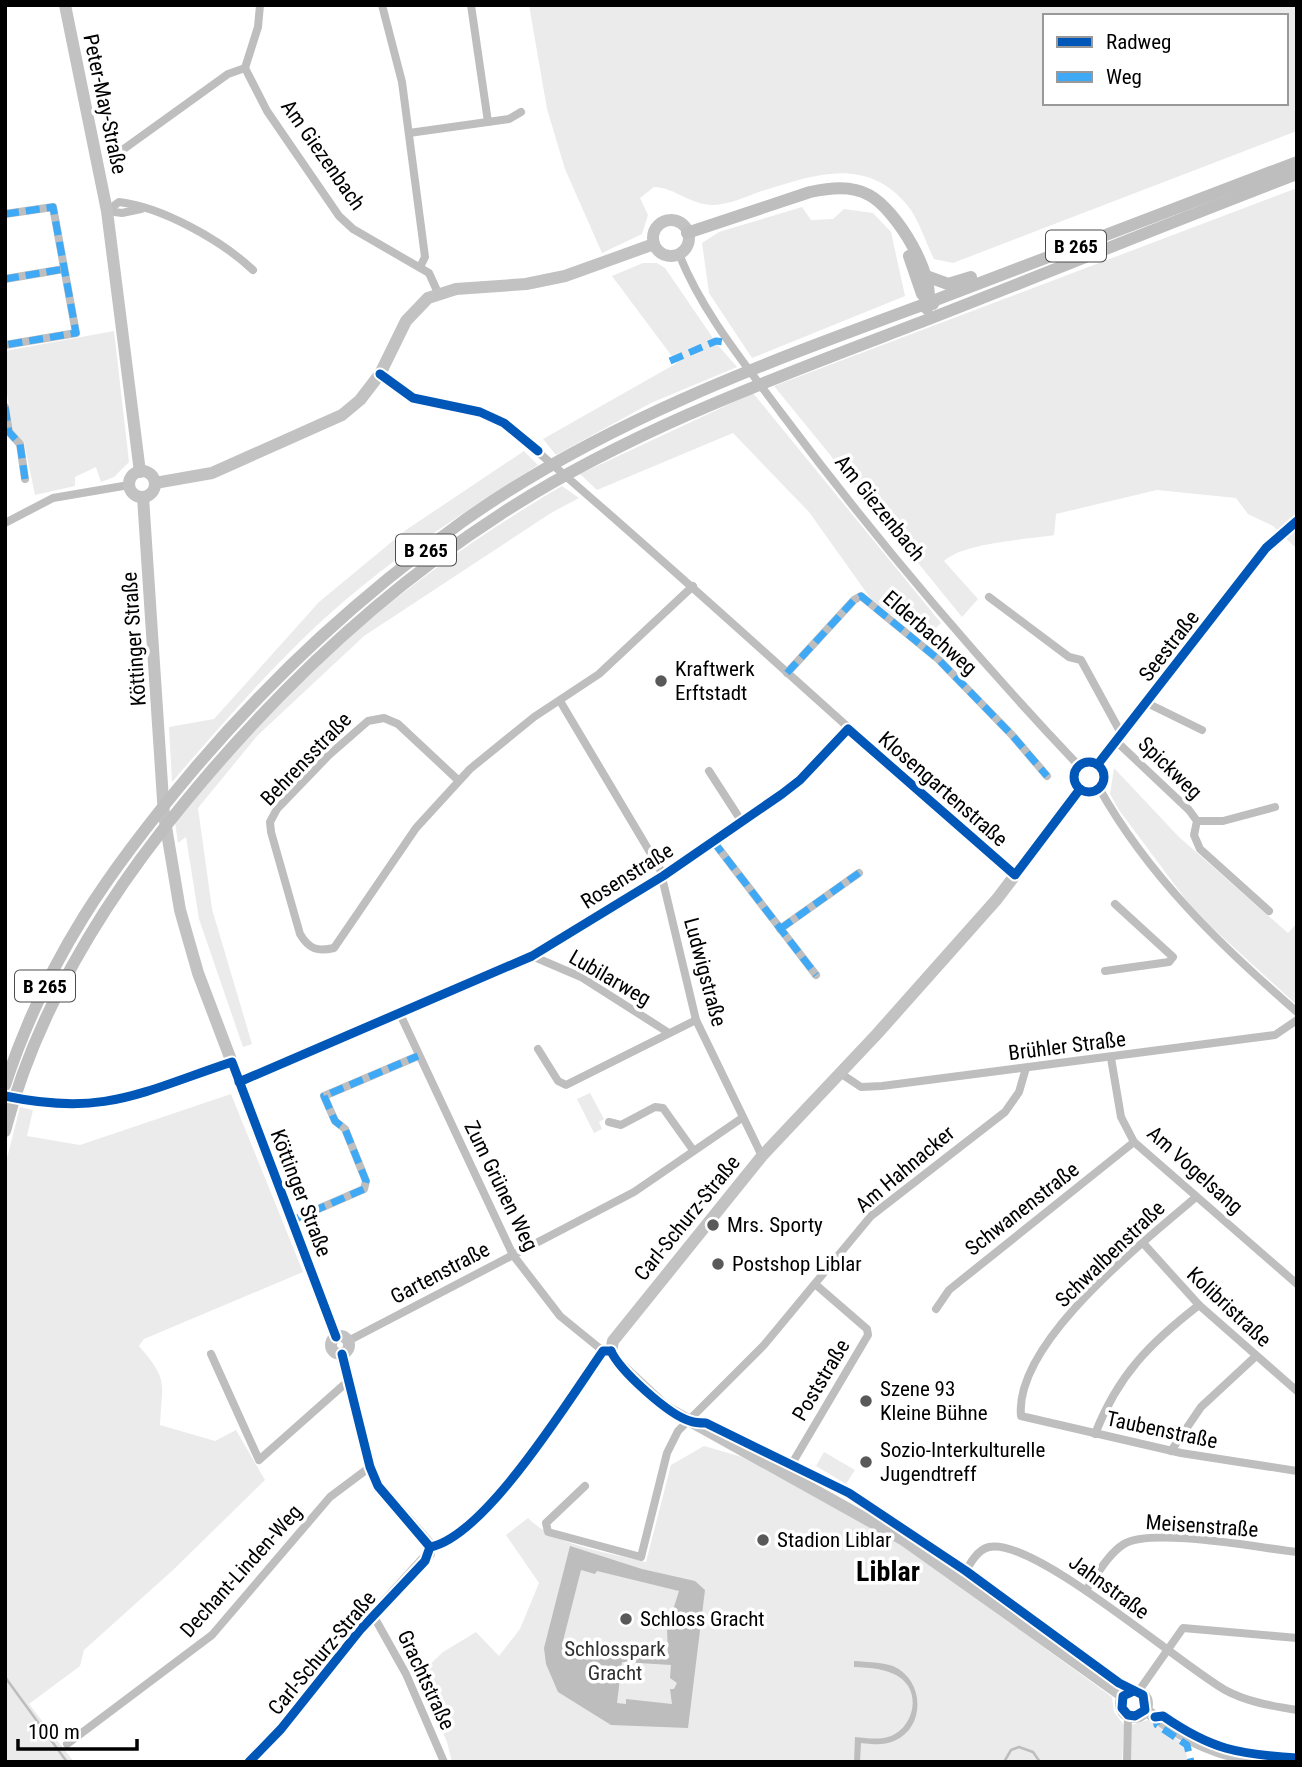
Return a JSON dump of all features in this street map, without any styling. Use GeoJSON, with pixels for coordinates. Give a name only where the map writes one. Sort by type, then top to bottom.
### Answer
{"type":"FeatureCollection","features":[{"type":"Feature","properties":{"kind":"main road","name":"B 265"},"geometry":{"type":"LineString","coordinates":[[5,1086],[23,1033],[51,974],[97,892],[152,820],[240,715],[344,613],[464,521],[606,436],[739,373],[1297,162]]}},
{"type":"Feature","properties":{"kind":"main road","name":"B 265"},"geometry":{"type":"LineString","coordinates":[[5,1132],[39,1034],[82,944],[143,853],[243,731],[335,641],[459,542],[566,475],[694,412],[1297,174]]}},
{"type":"Feature","properties":{"kind":"main road"},"geometry":{"type":"LineString","coordinates":[[687,233],[810,192],[840,188],[862,192],[880,202],[896,220],[921,277],[922,294],[929,302],[945,306],[985,291],[1010,287]]}},
{"type":"Feature","properties":{"kind":"main road"},"geometry":{"type":"LineString","coordinates":[[921,277],[953,284],[1178,199],[1223,191]]}},
{"type":"Feature","properties":{"kind":"main road"},"geometry":{"type":"LineString","coordinates":[[895,315],[911,300],[921,277]]}},
{"type":"Feature","properties":{"kind":"main road"},"geometry":{"type":"LineString","coordinates":[[694,412],[710,401],[785,365],[921,313],[929,302]]}},
{"type":"Feature","properties":{"kind":"street","name":"Peter-May-Straße"},"geometry":{"type":"LineString","coordinates":[[65,5],[107,211]]}},
{"type":"Feature","properties":{"kind":"street"},"geometry":{"type":"LineString","coordinates":[[121,166],[121,151],[229,74],[245,68],[258,27],[260,5]]}},
{"type":"Feature","properties":{"kind":"street"},"geometry":{"type":"LineString","coordinates":[[382,5],[402,82],[425,257],[420,268]]}},
{"type":"Feature","properties":{"kind":"street"},"geometry":{"type":"LineString","coordinates":[[471,5],[488,122]]}},
{"type":"Feature","properties":{"kind":"street","name":"Am Giezenbach"},"geometry":{"type":"LineString","coordinates":[[245,68],[267,111],[339,216],[353,229],[429,273],[438,293]]}},
{"type":"Feature","properties":{"kind":"street"},"geometry":{"type":"LineString","coordinates":[[409,134],[509,120],[522,112]]}},
{"type":"Feature","properties":{"kind":"street"},"geometry":{"type":"LineString","coordinates":[[140,472],[107,211],[119,202],[154,210],[236,254],[253,270]]}},
{"type":"Feature","properties":{"kind":"street"},"geometry":{"type":"LineString","coordinates":[[5,214],[53,207],[76,333],[5,345]]}},
{"type":"Feature","properties":{"kind":"street"},"geometry":{"type":"LineString","coordinates":[[665,222],[678,222],[687,233],[687,245],[679,254],[664,255],[654,244],[654,232],[665,222]]}},
{"type":"Feature","properties":{"kind":"street"},"geometry":{"type":"LineString","coordinates":[[155,483],[212,473],[342,415],[360,400],[380,373],[407,320],[419,306],[438,293],[526,284],[565,276],[654,244]]}},
{"type":"Feature","properties":{"kind":"street","name":"Am Giezenbach"},"geometry":{"type":"LineString","coordinates":[[679,254],[696,291],[738,352],[894,559],[1079,766]]}},
{"type":"Feature","properties":{"kind":"street"},"geometry":{"type":"LineString","coordinates":[[5,279],[64,269]]}},
{"type":"Feature","properties":{"kind":"street","name":"Klosengartenstraße"},"geometry":{"type":"LineString","coordinates":[[380,373],[413,398],[480,412],[504,423],[693,586],[848,729],[1015,875]]}},
{"type":"Feature","properties":{"kind":"street"},"geometry":{"type":"LineString","coordinates":[[5,407],[9,432],[19,444],[25,479]]}},
{"type":"Feature","properties":{"kind":"street"},"geometry":{"type":"LineString","coordinates":[[140,472],[150,474],[155,483],[152,493],[143,498],[133,494],[129,485],[132,476],[140,472]]}},
{"type":"Feature","properties":{"kind":"street"},"geometry":{"type":"LineString","coordinates":[[5,523],[53,498],[129,485]]}},
{"type":"Feature","properties":{"kind":"street","name":"Köttinger Straße"},"geometry":{"type":"LineString","coordinates":[[143,498],[161,768],[171,867],[180,910],[198,973],[342,1339],[330,1347],[333,1352],[342,1354],[347,1382]]}},
{"type":"Feature","properties":{"kind":"street","name":"Seestraße"},"geometry":{"type":"LineString","coordinates":[[1098,764],[1266,548]]}},
{"type":"Feature","properties":{"kind":"street","name":"Behrensstraße"},"geometry":{"type":"LineString","coordinates":[[459,781],[398,724],[384,718],[368,721],[329,755],[277,809],[270,822],[271,832],[300,934],[307,945],[316,950],[334,948],[416,828],[459,781],[534,717],[598,674],[693,586]]}},
{"type":"Feature","properties":{"kind":"street","name":"Elderbachweg"},"geometry":{"type":"LineString","coordinates":[[787,673],[854,600],[861,596],[938,659],[1047,776]]}},
{"type":"Feature","properties":{"kind":"street"},"geometry":{"type":"LineString","coordinates":[[989,597],[1069,657],[1081,660],[1120,738]]}},
{"type":"Feature","properties":{"kind":"street","name":"Ludwigstraße"},"geometry":{"type":"LineString","coordinates":[[561,701],[663,876],[696,1020],[762,1156]]}},
{"type":"Feature","properties":{"kind":"street","name":"Seestraße"},"geometry":{"type":"LineString","coordinates":[[1147,703],[1202,730]]}},
{"type":"Feature","properties":{"kind":"street","name":"Rosenstraße"},"geometry":{"type":"LineString","coordinates":[[400,1014],[532,956],[663,876],[800,780],[848,729]]}},
{"type":"Feature","properties":{"kind":"street","name":"Spickweg"},"geometry":{"type":"LineString","coordinates":[[1120,738],[1197,821],[1223,821],[1275,807]]}},
{"type":"Feature","properties":{"kind":"street"},"geometry":{"type":"LineString","coordinates":[[1087,762],[1098,764],[1104,774],[1099,788],[1090,792],[1080,789],[1074,778],[1079,766],[1087,762]]}},
{"type":"Feature","properties":{"kind":"street"},"geometry":{"type":"LineString","coordinates":[[709,771],[742,822]]}},
{"type":"Feature","properties":{"kind":"street"},"geometry":{"type":"LineString","coordinates":[[1099,788],[1166,884],[1206,930],[1297,1012]]}},
{"type":"Feature","properties":{"kind":"street","name":"Carl-Schurz-Straße"},"geometry":{"type":"LineString","coordinates":[[249,1762],[281,1729],[373,1615],[425,1561],[430,1547],[443,1543],[484,1512],[506,1489],[612,1341],[762,1156],[840,1073],[1015,875],[1080,789]]}},
{"type":"Feature","properties":{"kind":"street","name":"Spickweg"},"geometry":{"type":"LineString","coordinates":[[1197,821],[1194,835],[1200,849],[1269,911]]}},
{"type":"Feature","properties":{"kind":"street"},"geometry":{"type":"LineString","coordinates":[[713,841],[816,975]]}},
{"type":"Feature","properties":{"kind":"street"},"geometry":{"type":"LineString","coordinates":[[780,929],[859,873]]}},
{"type":"Feature","properties":{"kind":"street"},"geometry":{"type":"LineString","coordinates":[[1105,971],[1169,962],[1173,957],[1115,904]]}},
{"type":"Feature","properties":{"kind":"street","name":"Lubilarweg"},"geometry":{"type":"LineString","coordinates":[[532,956],[581,977],[669,1033]]}},
{"type":"Feature","properties":{"kind":"street","name":"Zum Grünen Weg"},"geometry":{"type":"LineString","coordinates":[[400,1014],[513,1255],[560,1316],[607,1351]]}},
{"type":"Feature","properties":{"kind":"street"},"geometry":{"type":"LineString","coordinates":[[538,1049],[558,1081],[566,1085],[696,1020]]}},
{"type":"Feature","properties":{"kind":"street","name":"Brühler Straße"},"geometry":{"type":"LineString","coordinates":[[840,1073],[861,1087],[1026,1068],[1275,1035],[1297,1020]]}},
{"type":"Feature","properties":{"kind":"street"},"geometry":{"type":"LineString","coordinates":[[293,1220],[364,1189],[366,1181],[345,1129],[335,1121],[324,1096],[418,1056]]}},
{"type":"Feature","properties":{"kind":"street","name":"Am Vogelsang"},"geometry":{"type":"LineString","coordinates":[[1111,1058],[1121,1117],[1134,1142],[1297,1284]]}},
{"type":"Feature","properties":{"kind":"street"},"geometry":{"type":"LineString","coordinates":[[5,1096],[41,1104],[75,1105],[131,1098],[232,1062]]}},
{"type":"Feature","properties":{"kind":"street","name":"Am Hahnacker"},"geometry":{"type":"LineString","coordinates":[[585,1486],[546,1523],[548,1532],[641,1557],[667,1454],[678,1431],[764,1345],[871,1216],[1005,1112],[1019,1092],[1026,1068]]}},
{"type":"Feature","properties":{"kind":"street"},"geometry":{"type":"LineString","coordinates":[[609,1122],[621,1125],[655,1107],[663,1108],[693,1150]]}},
{"type":"Feature","properties":{"kind":"street","name":"Gartenstraße"},"geometry":{"type":"LineString","coordinates":[[342,1339],[634,1192],[742,1118]]}},
{"type":"Feature","properties":{"kind":"street","name":"Schwanenstraße"},"geometry":{"type":"LineString","coordinates":[[936,1309],[949,1290],[1134,1142]]}},
{"type":"Feature","properties":{"kind":"street","name":"Schwalbenstraße"},"geometry":{"type":"LineString","coordinates":[[1021,1416],[1028,1377],[1040,1354],[1090,1292],[1196,1197]]}},
{"type":"Feature","properties":{"kind":"street","name":"Kolibristraße"},"geometry":{"type":"LineString","coordinates":[[1143,1243],[1199,1306],[1297,1391]]}},
{"type":"Feature","properties":{"kind":"street","name":"Poststraße"},"geometry":{"type":"LineString","coordinates":[[787,1472],[869,1335],[867,1329],[815,1284]]}},
{"type":"Feature","properties":{"kind":"street"},"geometry":{"type":"LineString","coordinates":[[1095,1434],[1108,1400],[1140,1356],[1199,1306]]}},
{"type":"Feature","properties":{"kind":"street"},"geometry":{"type":"LineString","coordinates":[[607,1351],[664,1406],[787,1472],[904,1540],[962,1578],[1123,1696]]}},
{"type":"Feature","properties":{"kind":"street"},"geometry":{"type":"LineString","coordinates":[[211,1354],[259,1460],[347,1382],[370,1467],[378,1486],[430,1547]]}},
{"type":"Feature","properties":{"kind":"street"},"geometry":{"type":"LineString","coordinates":[[1171,1451],[1201,1407],[1256,1356]]}},
{"type":"Feature","properties":{"kind":"street","name":"Taubenstraße"},"geometry":{"type":"LineString","coordinates":[[1021,1416],[1171,1451],[1297,1471]]}},
{"type":"Feature","properties":{"kind":"street","name":"Dechant-Linden-Weg"},"geometry":{"type":"LineString","coordinates":[[67,1744],[212,1634],[330,1497],[370,1467]]}},
{"type":"Feature","properties":{"kind":"street","name":"Meisenstraße"},"geometry":{"type":"LineString","coordinates":[[1086,1590],[1115,1552],[1139,1538],[1164,1537],[1297,1552]]}},
{"type":"Feature","properties":{"kind":"street","name":"Jahnstraße"},"geometry":{"type":"LineString","coordinates":[[962,1578],[978,1553],[988,1547],[1001,1547],[1059,1571],[1166,1651],[1226,1691],[1264,1705],[1297,1710]]}},
{"type":"Feature","properties":{"kind":"street","name":"Grachtstraße"},"geometry":{"type":"LineString","coordinates":[[373,1615],[406,1674],[444,1762]]}},
{"type":"Feature","properties":{"kind":"street"},"geometry":{"type":"LineString","coordinates":[[1123,1696],[1138,1692],[1183,1628],[1297,1638]]}},
{"type":"Feature","properties":{"kind":"street"},"geometry":{"type":"LineString","coordinates":[[1138,1692],[1146,1699],[1145,1710]]}},
{"type":"Feature","properties":{"kind":"street"},"geometry":{"type":"LineString","coordinates":[[1123,1696],[1122,1708],[1128,1715],[1135,1716],[1145,1710]]}},
{"type":"Feature","properties":{"kind":"street"},"geometry":{"type":"LineString","coordinates":[[1145,1710],[1183,1737],[1218,1754],[1273,1762]]}},
{"type":"Feature","properties":{"kind":"street"},"geometry":{"type":"LineString","coordinates":[[1126,1762],[1128,1715]]}},
{"type":"Feature","properties":{"kind":"green space"},"geometry":{"type":"Polygon","coordinates":[[[529,5],[1297,5],[1297,131],[953,263],[934,259],[912,212],[892,190],[876,180],[841,173],[804,179],[719,205],[697,202],[669,190],[654,187],[640,198],[648,215],[642,234],[602,253],[565,169],[547,109],[529,5]]]}},
{"type":"Feature","properties":{"kind":"green space"},"geometry":{"type":"Polygon","coordinates":[[[1297,188],[1297,549],[1273,526],[1248,514],[1236,498],[1157,490],[1056,514],[1054,535],[980,546],[944,561],[978,599],[962,617],[774,386],[1297,188]]]}},
{"type":"Feature","properties":{"kind":"green space"},"geometry":{"type":"Polygon","coordinates":[[[802,207],[811,220],[833,219],[844,209],[873,213],[891,232],[905,296],[752,358],[709,293],[702,243],[719,232],[802,207]]]}},
{"type":"Feature","properties":{"kind":"green space"},"geometry":{"type":"Polygon","coordinates":[[[643,263],[657,263],[665,268],[717,344],[737,367],[651,403],[556,455],[543,439],[677,363],[612,276],[643,263]]]}},
{"type":"Feature","properties":{"kind":"green space"},"geometry":{"type":"Polygon","coordinates":[[[114,331],[129,462],[114,477],[101,482],[96,467],[75,477],[75,486],[35,495],[24,442],[13,431],[5,382],[5,351],[114,331]]]}},
{"type":"Feature","properties":{"kind":"green space"},"geometry":{"type":"Polygon","coordinates":[[[753,393],[941,623],[924,639],[871,599],[809,512],[733,433],[597,490],[580,474],[753,393]]]}},
{"type":"Feature","properties":{"kind":"green space"},"geometry":{"type":"Polygon","coordinates":[[[524,451],[538,465],[418,544],[349,597],[279,663],[172,782],[169,727],[214,719],[319,602],[406,530],[524,451]]]}},
{"type":"Feature","properties":{"kind":"green space"},"geometry":{"type":"Polygon","coordinates":[[[562,486],[579,498],[551,513],[364,636],[257,736],[198,808],[212,909],[252,1044],[243,1047],[199,919],[186,837],[178,843],[175,822],[246,736],[356,631],[435,569],[562,486]]]}},
{"type":"Feature","properties":{"kind":"green space"},"geometry":{"type":"Polygon","coordinates":[[[1114,768],[1179,837],[1288,933],[1297,923],[1297,1005],[1195,912],[1110,794],[1114,768]]]}},
{"type":"Feature","properties":{"kind":"green space"},"geometry":{"type":"Polygon","coordinates":[[[590,1093],[604,1119],[599,1122],[602,1129],[594,1133],[577,1099],[590,1093]]]}},
{"type":"Feature","properties":{"kind":"green space"},"geometry":{"type":"Polygon","coordinates":[[[231,1094],[303,1272],[144,1339],[139,1346],[155,1367],[162,1382],[160,1425],[215,1441],[236,1430],[265,1480],[173,1570],[84,1650],[80,1666],[29,1704],[74,1762],[5,1762],[5,1166],[20,1107],[33,1110],[27,1136],[80,1145],[231,1094]]]}},
{"type":"Feature","properties":{"kind":"green space","name":"Schlosspark Gracht"},"geometry":{"type":"Polygon","coordinates":[[[704,1446],[742,1457],[903,1545],[1112,1697],[1114,1712],[1124,1725],[1122,1762],[452,1762],[447,1742],[418,1676],[443,1652],[476,1632],[499,1656],[520,1629],[539,1583],[506,1535],[528,1518],[553,1536],[568,1542],[646,1562],[671,1465],[704,1446]]]}},
{"type":"Feature","properties":{"kind":"green space"},"geometry":{"type":"Polygon","coordinates":[[[824,1452],[855,1470],[846,1484],[816,1466],[824,1452]]]}},
{"type":"Feature","properties":{"kind":"green space"},"geometry":{"type":"Polygon","coordinates":[[[1148,1720],[1186,1745],[1187,1762],[1130,1762],[1131,1725],[1148,1720]]]}},
{"type":"Feature","properties":{"kind":"shaded area"},"geometry":{"type":"Polygon","coordinates":[[[570,1546],[642,1569],[695,1581],[705,1590],[688,1728],[611,1725],[558,1692],[546,1664],[544,1648],[570,1546]],[[581,1570],[563,1641],[580,1646],[668,1653],[667,1629],[679,1591],[597,1571],[595,1574],[581,1570]],[[622,1662],[617,1703],[626,1704],[626,1699],[672,1704],[670,1689],[674,1689],[677,1683],[670,1678],[671,1665],[622,1662]]]}},
{"type":"Feature","properties":{"kind":"shaded area"},"geometry":{"type":"Polygon","coordinates":[[[854,1661],[893,1666],[904,1673],[916,1692],[918,1704],[912,1726],[904,1735],[886,1744],[861,1743],[860,1762],[854,1762],[855,1737],[880,1738],[896,1733],[908,1720],[913,1703],[908,1686],[897,1675],[873,1668],[854,1667],[854,1661]]]}},
{"type":"Feature","properties":{"kind":"waterway"},"geometry":{"type":"LineString","coordinates":[[5,1677],[67,1762]]}},
{"type":"Feature","properties":{"kind":"waterway"},"geometry":{"type":"LineString","coordinates":[[1004,1762],[1011,1750],[1019,1747],[1033,1752],[1040,1762]]}},
{"type":"Feature","properties":{"kind":"marked path"},"geometry":{"type":"LineString","coordinates":[[5,214],[53,207],[76,333],[5,345]]}},
{"type":"Feature","properties":{"kind":"marked path"},"geometry":{"type":"LineString","coordinates":[[5,279],[64,269]]}},
{"type":"Feature","properties":{"kind":"marked path"},"geometry":{"type":"LineString","coordinates":[[670,361],[716,341],[723,342]]}},
{"type":"Feature","properties":{"kind":"marked path"},"geometry":{"type":"LineString","coordinates":[[5,407],[9,432],[20,444],[25,479]]}},
{"type":"Feature","properties":{"kind":"marked path"},"geometry":{"type":"LineString","coordinates":[[787,673],[854,600],[861,596],[938,659],[1012,735],[1047,776]]}},
{"type":"Feature","properties":{"kind":"marked path"},"geometry":{"type":"LineString","coordinates":[[713,841],[816,975]]}},
{"type":"Feature","properties":{"kind":"marked path"},"geometry":{"type":"LineString","coordinates":[[780,929],[859,873]]}},
{"type":"Feature","properties":{"kind":"marked path"},"geometry":{"type":"LineString","coordinates":[[293,1220],[364,1189],[366,1181],[345,1129],[335,1121],[324,1096],[418,1056]]}},
{"type":"Feature","properties":{"kind":"marked path"},"geometry":{"type":"LineString","coordinates":[[1160,1716],[1155,1717],[1157,1725],[1187,1745],[1191,1762]]}},
{"type":"Feature","properties":{"kind":"cycle path"},"geometry":{"type":"LineString","coordinates":[[380,374],[413,398],[480,412],[504,423],[538,451]]}},
{"type":"Feature","properties":{"kind":"cycle path"},"geometry":{"type":"LineString","coordinates":[[1098,764],[1266,548],[1297,521]]}},
{"type":"Feature","properties":{"kind":"cycle path"},"geometry":{"type":"LineString","coordinates":[[239,1082],[532,956],[663,876],[782,794],[800,780],[848,729],[1015,875],[1080,789]]}},
{"type":"Feature","properties":{"kind":"cycle path"},"geometry":{"type":"LineString","coordinates":[[1089,762],[1100,766],[1104,777],[1100,788],[1089,792],[1078,788],[1074,777],[1078,766],[1089,762]]}},
{"type":"Feature","properties":{"kind":"cycle path"},"geometry":{"type":"LineString","coordinates":[[5,1096],[70,1104],[97,1102],[147,1091],[232,1062],[336,1337]]}},
{"type":"Feature","properties":{"kind":"cycle path"},"geometry":{"type":"LineString","coordinates":[[430,1547],[452,1538],[476,1519],[525,1463],[603,1351],[611,1351]]}},
{"type":"Feature","properties":{"kind":"cycle path"},"geometry":{"type":"LineString","coordinates":[[611,1351],[634,1380],[681,1417],[706,1423],[849,1493],[966,1571],[1119,1683],[1143,1695],[1145,1710],[1135,1716],[1128,1715],[1122,1708],[1123,1696],[1134,1691]]}},
{"type":"Feature","properties":{"kind":"cycle path"},"geometry":{"type":"LineString","coordinates":[[342,1354],[370,1467],[378,1486],[430,1547]]}},
{"type":"Feature","properties":{"kind":"cycle path"},"geometry":{"type":"LineString","coordinates":[[249,1762],[281,1729],[360,1630],[425,1561],[430,1547]]}},
{"type":"Feature","properties":{"kind":"cycle path"},"geometry":{"type":"LineString","coordinates":[[1155,1717],[1163,1716],[1196,1736],[1226,1748],[1258,1755],[1297,1758]]}},
{"type":"Feature","properties":{"kind":"place","name":"Kraftwerk Erftstadt"},"geometry":{"type":"Point","coordinates":[661,681]}},
{"type":"Feature","properties":{"kind":"place","name":"Mrs. Sporty"},"geometry":{"type":"Point","coordinates":[713,1225]}},
{"type":"Feature","properties":{"kind":"place","name":"Postshop Liblar"},"geometry":{"type":"Point","coordinates":[718,1264]}},
{"type":"Feature","properties":{"kind":"place","name":"Szene 93 Kleine Bühne"},"geometry":{"type":"Point","coordinates":[866,1401]}},
{"type":"Feature","properties":{"kind":"place","name":"Sozio-Interkulturelle Jugendtreff"},"geometry":{"type":"Point","coordinates":[866,1462]}},
{"type":"Feature","properties":{"kind":"place","name":"Stadion Liblar"},"geometry":{"type":"Point","coordinates":[763,1540]}},
{"type":"Feature","properties":{"kind":"place","name":"Schloss Gracht"},"geometry":{"type":"Point","coordinates":[626,1619]}},
{"type":"Feature","properties":{"kind":"district","name":"Liblar"},"geometry":{"type":"Point","coordinates":[888,1571]}}]}
